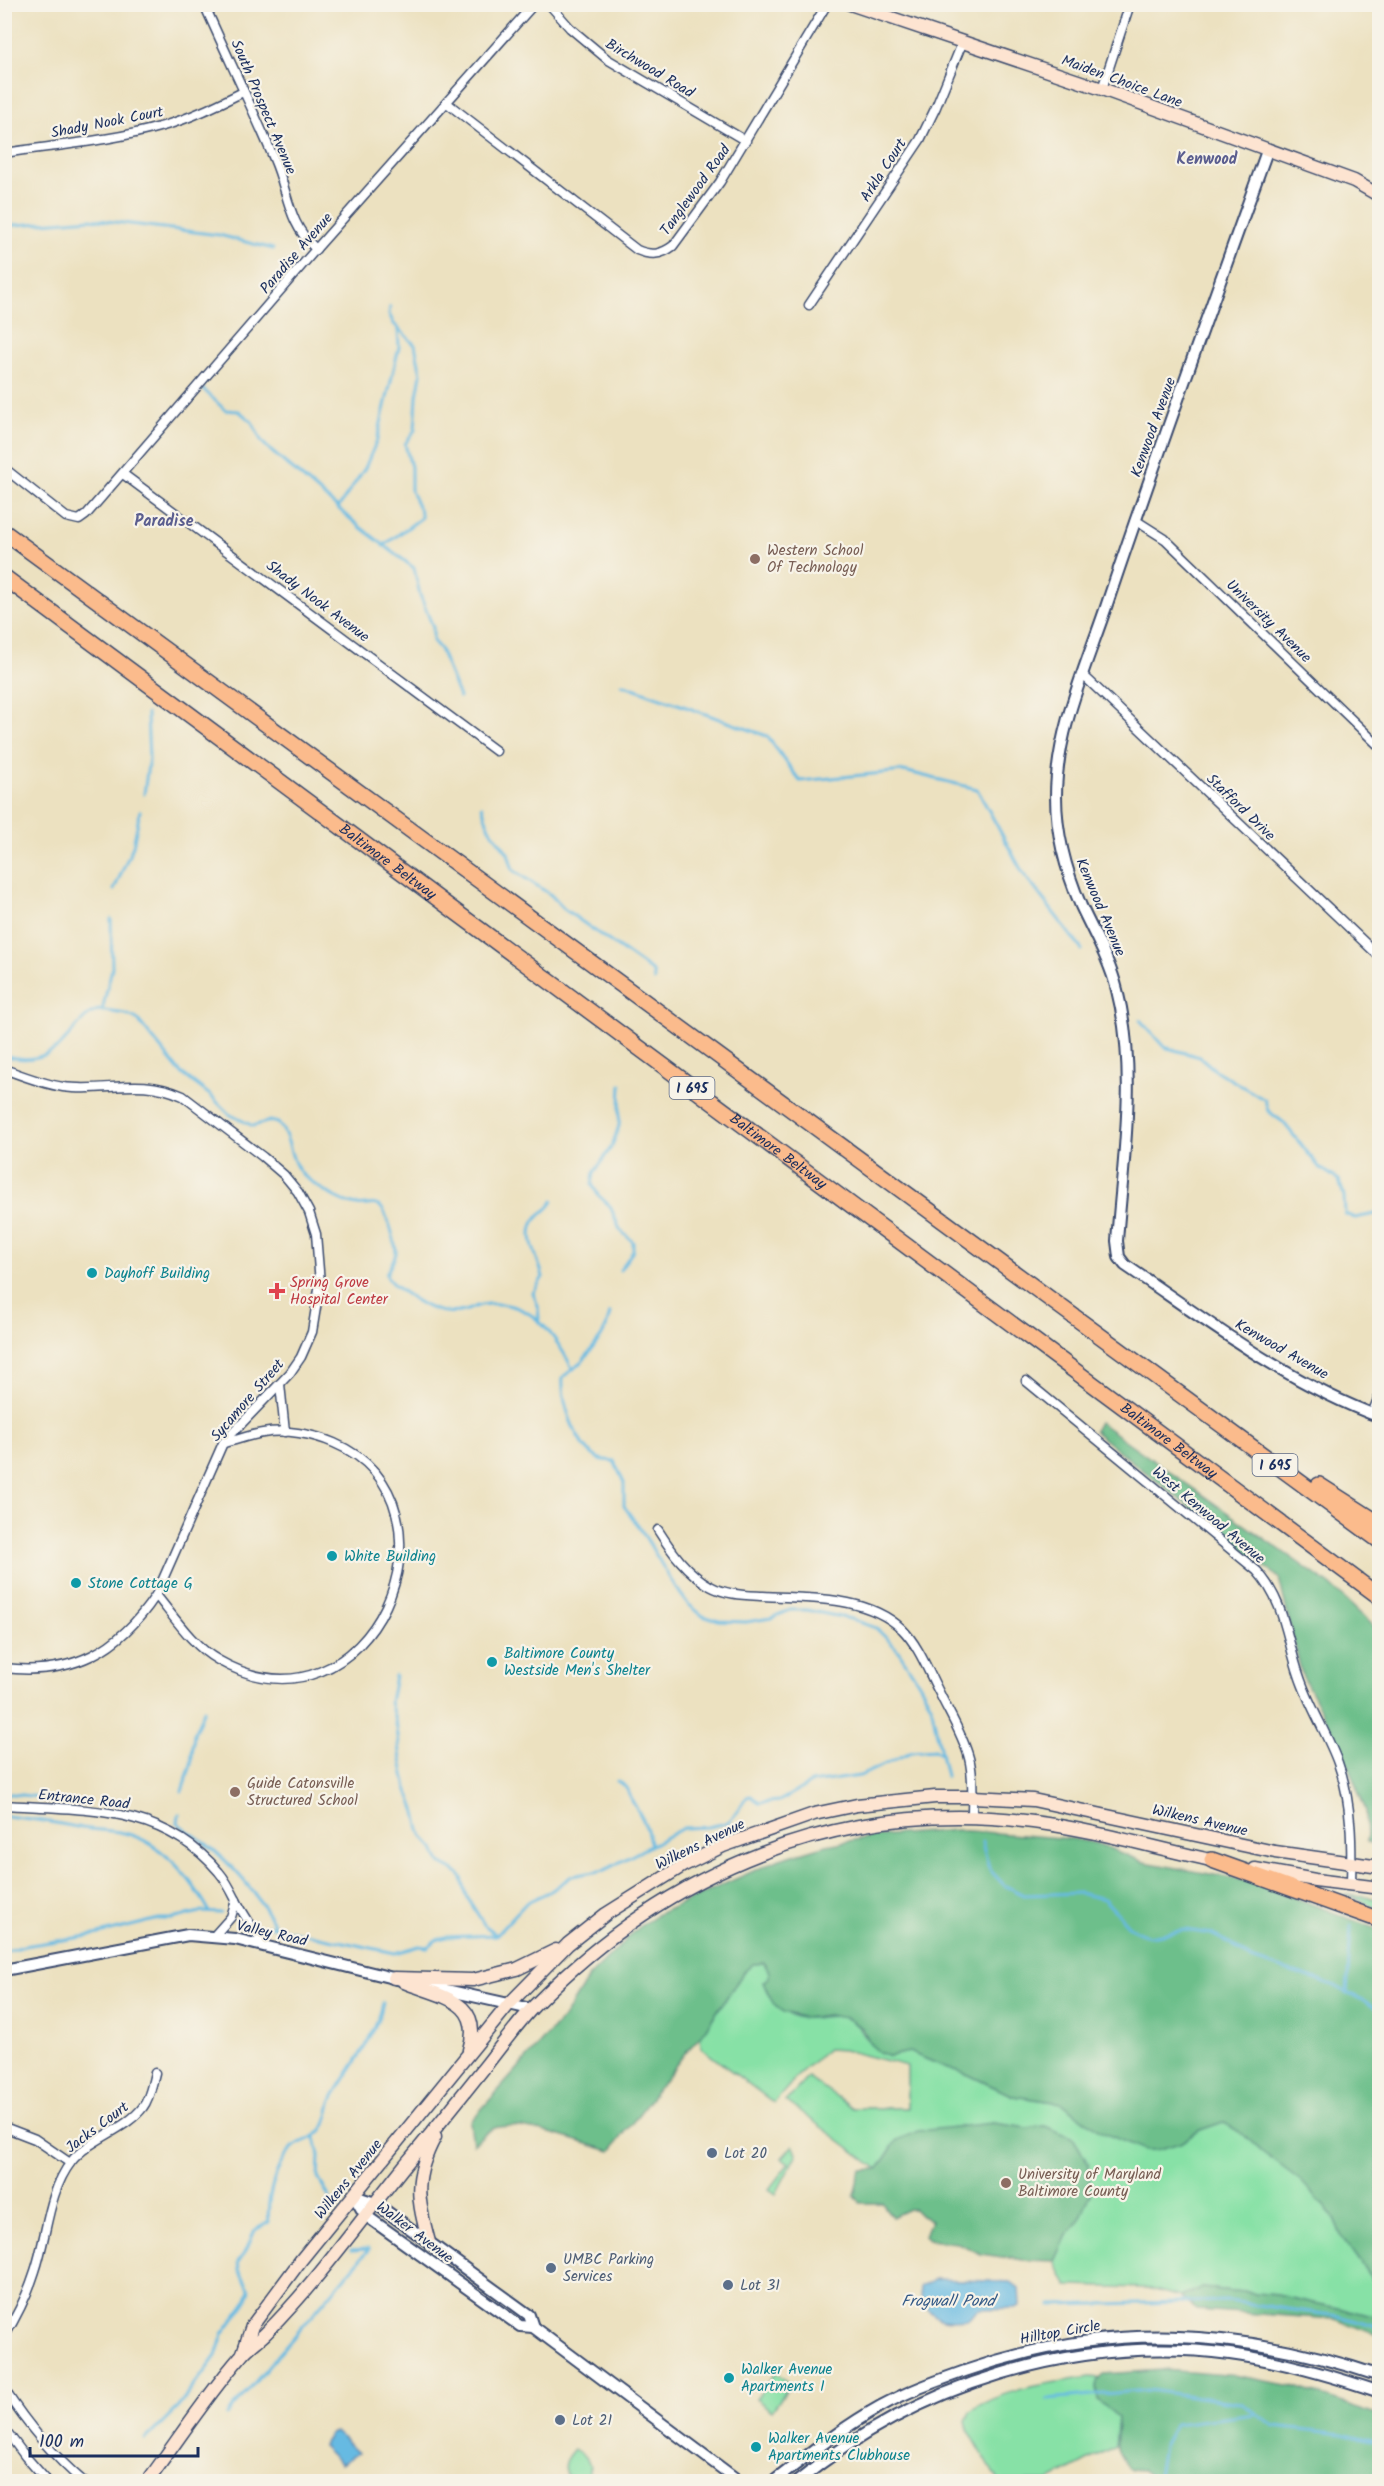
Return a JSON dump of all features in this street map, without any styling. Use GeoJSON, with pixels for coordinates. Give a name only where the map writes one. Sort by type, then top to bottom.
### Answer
{"type":"FeatureCollection","features":[{"type":"Feature","properties":{"kind":"highway","name":"I 695"},"geometry":{"type":"LineString","coordinates":[[4,532],[1380,1541]]}},
{"type":"Feature","properties":{"kind":"highway","name":"Baltimore Beltway"},"geometry":{"type":"LineString","coordinates":[[4,578],[1380,1597]]}},
{"type":"Feature","properties":{"kind":"highway"},"geometry":{"type":"LineString","coordinates":[[1193,1405],[1380,1524]]}},
{"type":"Feature","properties":{"kind":"highway"},"geometry":{"type":"LineString","coordinates":[[1212,1860],[1380,1920]]}},
{"type":"Feature","properties":{"kind":"main road","name":"Maiden Choice Lane"},"geometry":{"type":"LineString","coordinates":[[850,4],[1102,89],[1354,181],[1380,196]]}},
{"type":"Feature","properties":{"kind":"main road","name":"Wilkens Avenue"},"geometry":{"type":"LineString","coordinates":[[242,2354],[252,2326],[301,2260],[509,2004],[568,1944],[606,1914],[684,1865],[723,1846],[814,1814],[857,1805],[935,1797],[972,1797],[1033,1800],[1275,1852],[1380,1867]]}},
{"type":"Feature","properties":{"kind":"main road","name":"Wilkens Avenue"},"geometry":{"type":"LineString","coordinates":[[147,2481],[242,2354],[266,2334],[531,2009],[581,1961],[620,1929],[692,1884],[731,1865],[777,1848],[860,1826],[937,1817],[972,1817],[1032,1821],[1272,1873],[1380,1888]]}},
{"type":"Feature","properties":{"kind":"main road"},"geometry":{"type":"LineString","coordinates":[[394,1978],[452,1981],[492,1977],[518,1969],[568,1944]]}},
{"type":"Feature","properties":{"kind":"main road"},"geometry":{"type":"LineString","coordinates":[[394,1978],[463,2006],[470,2015],[474,2034],[468,2055]]}},
{"type":"Feature","properties":{"kind":"main road"},"geometry":{"type":"LineString","coordinates":[[429,2242],[419,2204],[420,2172],[425,2157],[449,2112]]}},
{"type":"Feature","properties":{"kind":"street","name":"South Prospect Avenue"},"geometry":{"type":"LineString","coordinates":[[204,4],[278,167],[296,227],[316,249]]}},
{"type":"Feature","properties":{"kind":"street","name":"Paradise Avenue"},"geometry":{"type":"LineString","coordinates":[[4,468],[66,518],[80,520],[86,515],[316,249],[534,4]]}},
{"type":"Feature","properties":{"kind":"street","name":"Birchwood Road"},"geometry":{"type":"LineString","coordinates":[[549,4],[584,42],[607,59],[746,141]]}},
{"type":"Feature","properties":{"kind":"street","name":"Tanglewood Road"},"geometry":{"type":"LineString","coordinates":[[447,103],[637,250],[645,254],[664,252],[672,246],[720,182],[827,4]]}},
{"type":"Feature","properties":{"kind":"street"},"geometry":{"type":"LineString","coordinates":[[1102,89],[1130,4]]}},
{"type":"Feature","properties":{"kind":"street","name":"Arkla Court"},"geometry":{"type":"LineString","coordinates":[[809,305],[920,140],[963,41]]}},
{"type":"Feature","properties":{"kind":"street","name":"Shady Nook Court"},"geometry":{"type":"LineString","coordinates":[[4,153],[153,129],[187,118],[243,92]]}},
{"type":"Feature","properties":{"kind":"street","name":"Kenwood Avenue"},"geometry":{"type":"LineString","coordinates":[[1267,150],[1135,520],[1066,727],[1057,769],[1058,834],[1071,882],[1117,988],[1126,1043],[1128,1103],[1117,1241],[1119,1257],[1125,1265],[1262,1357],[1315,1388],[1376,1415]]}},
{"type":"Feature","properties":{"kind":"street","name":"Shady Nook Avenue"},"geometry":{"type":"LineString","coordinates":[[123,474],[496,751]]}},
{"type":"Feature","properties":{"kind":"street","name":"University Avenue"},"geometry":{"type":"LineString","coordinates":[[1135,520],[1165,539],[1380,747]]}},
{"type":"Feature","properties":{"kind":"street","name":"Stafford Drive"},"geometry":{"type":"LineString","coordinates":[[1084,676],[1380,957]]}},
{"type":"Feature","properties":{"kind":"street","name":"Sycamore Street"},"geometry":{"type":"LineString","coordinates":[[4,1069],[64,1087],[126,1084],[168,1089],[183,1096],[284,1175],[298,1192],[309,1212],[316,1234],[320,1283],[312,1332],[301,1357],[290,1373],[223,1443],[156,1595],[143,1614],[118,1640],[84,1660],[43,1670],[4,1668]]}},
{"type":"Feature","properties":{"kind":"street","name":"West Kenwood Avenue"},"geometry":{"type":"LineString","coordinates":[[1026,1381],[1257,1571],[1269,1584],[1278,1600],[1300,1679],[1341,1772],[1348,1799],[1351,1885]]}},
{"type":"Feature","properties":{"kind":"street"},"geometry":{"type":"LineString","coordinates":[[280,1384],[285,1432]]}},
{"type":"Feature","properties":{"kind":"street"},"geometry":{"type":"LineString","coordinates":[[1376,1415],[1380,1394]]}},
{"type":"Feature","properties":{"kind":"street"},"geometry":{"type":"LineString","coordinates":[[156,1595],[200,1647],[217,1660],[241,1671],[268,1678],[292,1679],[330,1670],[346,1659],[364,1641],[387,1606],[395,1582],[400,1537],[398,1515],[391,1496],[366,1462],[349,1450],[314,1436],[285,1432],[264,1433],[223,1443]]}},
{"type":"Feature","properties":{"kind":"street"},"geometry":{"type":"LineString","coordinates":[[658,1530],[686,1569],[711,1586],[726,1592],[746,1595],[829,1600],[851,1604],[888,1618],[902,1629],[913,1642],[923,1660],[966,1749],[971,1772],[972,1817]]}},
{"type":"Feature","properties":{"kind":"street","name":"Entrance Road"},"geometry":{"type":"LineString","coordinates":[[4,1805],[114,1813],[153,1823],[183,1839],[210,1861],[221,1874],[265,1946]]}},
{"type":"Feature","properties":{"kind":"street"},"geometry":{"type":"LineString","coordinates":[[214,1936],[231,1917],[236,1900]]}},
{"type":"Feature","properties":{"kind":"street","name":"Valley Road"},"geometry":{"type":"LineString","coordinates":[[4,1970],[162,1938],[188,1935],[214,1936],[531,2009]]}},
{"type":"Feature","properties":{"kind":"street","name":"Jacks Court"},"geometry":{"type":"LineString","coordinates":[[4,2337],[35,2271],[56,2193],[70,2163],[97,2140],[132,2118],[144,2107],[155,2073]]}},
{"type":"Feature","properties":{"kind":"street"},"geometry":{"type":"LineString","coordinates":[[4,2127],[35,2139],[70,2163]]}},
{"type":"Feature","properties":{"kind":"street","name":"Walker Avenue"},"geometry":{"type":"LineString","coordinates":[[354,2196],[375,2203],[529,2315],[533,2327]]}},
{"type":"Feature","properties":{"kind":"street","name":"Walker Avenue"},"geometry":{"type":"LineString","coordinates":[[354,2196],[365,2215],[520,2326],[533,2327],[740,2481]]}},
{"type":"Feature","properties":{"kind":"street","name":"Hilltop Circle"},"geometry":{"type":"LineString","coordinates":[[773,2481],[882,2405],[953,2375],[998,2360],[1051,2347],[1134,2337],[1230,2339],[1332,2360],[1380,2376]]}},
{"type":"Feature","properties":{"kind":"street","name":"Hilltop Circle"},"geometry":{"type":"LineString","coordinates":[[797,2481],[849,2443],[889,2419],[958,2388],[1001,2373],[1046,2362],[1134,2351],[1178,2350],[1229,2354],[1280,2362],[1329,2374],[1380,2392]]}},
{"type":"Feature","properties":{"kind":"street"},"geometry":{"type":"LineString","coordinates":[[4,2361],[4,2373]]}},
{"type":"Feature","properties":{"kind":"street"},"geometry":{"type":"LineString","coordinates":[[4,2388],[44,2443],[84,2481]]}},
{"type":"Feature","properties":{"kind":"street"},"geometry":{"type":"LineString","coordinates":[[4,2428],[25,2457],[48,2481]]}},
{"type":"Feature","properties":{"kind":"green space"},"geometry":{"type":"Polygon","coordinates":[[[1099,1422],[1330,1585],[1379,1631],[1379,1844],[1367,1842],[1366,1811],[1343,1753],[1302,1675],[1279,1578],[1094,1431],[1099,1422]]]}},
{"type":"Feature","properties":{"kind":"green space"},"geometry":{"type":"Polygon","coordinates":[[[956,1830],[1073,1839],[1096,1843],[1144,1862],[1254,1882],[1379,1930],[1379,2289],[1342,2237],[1332,2215],[1301,2181],[1261,2151],[1243,2134],[1223,2122],[1200,2130],[1180,2143],[1156,2150],[1145,2150],[1101,2132],[1062,2103],[1013,2096],[969,2075],[909,2052],[890,2056],[879,2052],[870,2044],[862,2028],[846,2018],[828,2015],[805,2018],[783,2012],[773,2003],[763,1982],[769,1977],[764,1963],[753,1964],[743,1973],[700,2037],[685,2053],[611,2151],[534,2129],[503,2126],[487,2132],[473,2144],[470,2122],[563,2018],[588,1978],[637,1929],[656,1915],[780,1859],[827,1845],[876,1836],[956,1830]]]}},
{"type":"Feature","properties":{"kind":"green space"},"geometry":{"type":"Polygon","coordinates":[[[1346,1895],[1379,1899],[1379,1908],[1346,1895]]]}},
{"type":"Feature","properties":{"kind":"green space"},"geometry":{"type":"Polygon","coordinates":[[[764,1963],[769,1972],[769,1977],[763,1982],[766,1989],[779,2008],[792,2016],[844,2018],[858,2026],[872,2046],[890,2056],[909,2052],[969,2075],[1013,2096],[1062,2103],[1101,2132],[1180,2143],[1200,2130],[1223,2122],[1243,2134],[1261,2151],[1301,2180],[1332,2215],[1342,2237],[1379,2289],[1379,2317],[1277,2295],[1201,2288],[1181,2297],[1147,2288],[1068,2286],[1055,2261],[1067,2235],[1077,2224],[1090,2195],[1089,2164],[1073,2138],[1045,2126],[1027,2128],[993,2123],[897,2140],[878,2169],[786,2101],[808,2077],[853,2108],[907,2108],[907,2066],[844,2050],[828,2049],[801,2072],[774,2103],[701,2048],[700,2037],[743,1973],[753,1964],[764,1963]]]}},
{"type":"Feature","properties":{"kind":"green space"},"geometry":{"type":"Polygon","coordinates":[[[993,2123],[1027,2128],[1045,2126],[1057,2131],[1073,2138],[1089,2164],[1090,2195],[1077,2224],[1067,2235],[1055,2261],[1023,2260],[981,2254],[958,2243],[929,2240],[925,2236],[931,2220],[921,2216],[914,2209],[892,2217],[882,2203],[860,2203],[854,2195],[860,2170],[878,2169],[897,2140],[918,2131],[993,2123]]]}},
{"type":"Feature","properties":{"kind":"green space"},"geometry":{"type":"Polygon","coordinates":[[[793,2145],[797,2153],[776,2194],[769,2189],[789,2163],[782,2158],[793,2145]]]}},
{"type":"Feature","properties":{"kind":"green space"},"geometry":{"type":"Polygon","coordinates":[[[1201,2288],[1277,2295],[1379,2317],[1379,2336],[1336,2319],[1197,2310],[1181,2297],[1201,2288]]]}},
{"type":"Feature","properties":{"kind":"green space"},"geometry":{"type":"Polygon","coordinates":[[[1164,2370],[1239,2376],[1292,2386],[1379,2415],[1379,2481],[1154,2481],[1143,2470],[1130,2469],[1117,2449],[1118,2417],[1098,2400],[1097,2382],[1103,2374],[1164,2370]]]}},
{"type":"Feature","properties":{"kind":"green space"},"geometry":{"type":"Polygon","coordinates":[[[776,2373],[791,2384],[772,2411],[756,2399],[776,2373]]]}},
{"type":"Feature","properties":{"kind":"green space"},"geometry":{"type":"Polygon","coordinates":[[[1090,2377],[1099,2378],[1096,2386],[1098,2400],[1118,2417],[1115,2446],[1049,2481],[998,2481],[968,2429],[966,2422],[970,2411],[983,2403],[1013,2392],[1044,2384],[1090,2377]]]}},
{"type":"Feature","properties":{"kind":"green space"},"geometry":{"type":"Polygon","coordinates":[[[574,2449],[586,2457],[590,2466],[588,2474],[581,2480],[568,2477],[564,2469],[566,2459],[574,2449]]]}},
{"type":"Feature","properties":{"kind":"water","name":"Frogwall Pond"},"geometry":{"type":"Polygon","coordinates":[[[935,2279],[1011,2282],[1019,2288],[1020,2306],[979,2309],[967,2319],[943,2319],[929,2311],[920,2291],[920,2286],[935,2279]]]}},
{"type":"Feature","properties":{"kind":"water"},"geometry":{"type":"Polygon","coordinates":[[[336,2432],[358,2453],[341,2464],[322,2446],[330,2434],[336,2432]]]}},
{"type":"Feature","properties":{"kind":"waterway"},"geometry":{"type":"LineString","coordinates":[[4,226],[91,219],[219,235],[273,249]]}},
{"type":"Feature","properties":{"kind":"waterway"},"geometry":{"type":"LineString","coordinates":[[383,546],[421,518],[411,491],[411,467],[405,444],[415,430],[421,374],[415,345],[394,324],[389,314],[390,307]]}},
{"type":"Feature","properties":{"kind":"waterway"},"geometry":{"type":"LineString","coordinates":[[338,508],[365,468],[377,440],[399,347],[398,329]]}},
{"type":"Feature","properties":{"kind":"waterway"},"geometry":{"type":"LineString","coordinates":[[203,389],[225,410],[239,411],[252,422],[262,442],[271,451],[360,527],[414,568],[420,595],[433,627],[433,641],[440,649],[459,697]]}},
{"type":"Feature","properties":{"kind":"waterway"},"geometry":{"type":"LineString","coordinates":[[622,684],[767,736],[800,781],[904,771],[977,789],[1023,873],[1082,950]]}},
{"type":"Feature","properties":{"kind":"waterway"},"geometry":{"type":"LineString","coordinates":[[144,794],[149,757],[147,714]]}},
{"type":"Feature","properties":{"kind":"waterway"},"geometry":{"type":"LineString","coordinates":[[482,806],[489,828],[508,853],[513,870],[551,895],[564,909],[653,972],[654,980]]}},
{"type":"Feature","properties":{"kind":"waterway"},"geometry":{"type":"LineString","coordinates":[[114,890],[133,846],[140,811]]}},
{"type":"Feature","properties":{"kind":"waterway"},"geometry":{"type":"LineString","coordinates":[[102,1011],[112,968],[111,919]]}},
{"type":"Feature","properties":{"kind":"waterway"},"geometry":{"type":"LineString","coordinates":[[4,1055],[21,1059],[46,1055],[60,1045],[84,1019],[98,1010],[126,1014],[137,1019],[180,1072],[210,1095],[229,1114],[253,1126],[270,1121],[278,1123],[286,1136],[295,1164],[310,1181],[343,1201],[360,1205],[377,1205],[382,1209],[391,1228],[396,1253],[386,1274],[396,1286],[422,1304],[441,1312],[456,1312],[481,1305],[498,1304],[512,1306],[525,1312],[547,1330],[565,1354],[572,1368]]}},
{"type":"Feature","properties":{"kind":"waterway"},"geometry":{"type":"LineString","coordinates":[[1140,1020],[1164,1047],[1200,1057],[1215,1070],[1265,1100],[1268,1111],[1283,1122],[1319,1167],[1339,1180],[1344,1196],[1345,1214],[1355,1218],[1380,1213]]}},
{"type":"Feature","properties":{"kind":"waterway"},"geometry":{"type":"LineString","coordinates":[[620,1270],[633,1251],[633,1242],[620,1230],[610,1206],[598,1195],[592,1184],[594,1173],[612,1146],[619,1126],[621,1085]]}},
{"type":"Feature","properties":{"kind":"waterway"},"geometry":{"type":"LineString","coordinates":[[539,1319],[538,1306],[533,1293],[543,1277],[531,1235],[534,1222],[553,1201]]}},
{"type":"Feature","properties":{"kind":"waterway"},"geometry":{"type":"LineString","coordinates":[[610,1313],[601,1337],[582,1362],[563,1377],[564,1398],[571,1421],[588,1451],[602,1460],[614,1461],[624,1483],[624,1506],[672,1582],[688,1604],[703,1616],[719,1621],[746,1622],[771,1618],[790,1610],[807,1610],[851,1619],[876,1628],[897,1649],[931,1705],[946,1777]]}},
{"type":"Feature","properties":{"kind":"waterway"},"geometry":{"type":"LineString","coordinates":[[395,1676],[390,1702],[397,1728],[407,1788],[420,1830],[434,1849],[440,1863],[455,1871],[462,1878],[467,1897],[485,1926],[496,1935]]}},
{"type":"Feature","properties":{"kind":"waterway"},"geometry":{"type":"LineString","coordinates":[[182,1791],[191,1765],[194,1734],[204,1710]]}},
{"type":"Feature","properties":{"kind":"waterway"},"geometry":{"type":"LineString","coordinates":[[268,1926],[395,1953],[419,1946],[428,1947],[436,1940],[446,1937],[496,1935],[527,1902],[551,1891],[572,1876],[605,1870],[683,1828],[708,1827],[727,1823],[747,1797],[751,1796],[759,1803],[779,1801],[811,1783],[860,1776],[911,1752],[934,1750],[942,1755]]}},
{"type":"Feature","properties":{"kind":"waterway"},"geometry":{"type":"LineString","coordinates":[[617,1781],[626,1787],[648,1832],[650,1844]]}},
{"type":"Feature","properties":{"kind":"waterway"},"geometry":{"type":"LineString","coordinates":[[4,1793],[48,1798]]}},
{"type":"Feature","properties":{"kind":"waterway"},"geometry":{"type":"LineString","coordinates":[[179,1814],[178,1823],[202,1840],[234,1870],[261,1903],[274,1926]]}},
{"type":"Feature","properties":{"kind":"waterway"},"geometry":{"type":"LineString","coordinates":[[4,1816],[134,1836],[161,1851],[173,1861],[210,1912]]}},
{"type":"Feature","properties":{"kind":"waterway"},"geometry":{"type":"LineString","coordinates":[[982,1842],[989,1869],[1004,1885],[1024,1895],[1079,1893],[1104,1899],[1131,1928],[1149,1936],[1186,1930],[1211,1934],[1231,1944],[1251,1959],[1333,1985],[1380,2009]]}},
{"type":"Feature","properties":{"kind":"waterway"},"geometry":{"type":"LineString","coordinates":[[4,1952],[24,1946],[95,1935],[159,1919],[172,1919],[200,1912],[221,1913]]}},
{"type":"Feature","properties":{"kind":"waterway"},"geometry":{"type":"LineString","coordinates":[[1347,1993],[1351,1926]]}},
{"type":"Feature","properties":{"kind":"waterway"},"geometry":{"type":"LineString","coordinates":[[146,2439],[178,2407],[216,2356],[223,2334],[246,2302],[250,2290],[239,2270],[238,2262],[246,2251],[255,2230],[269,2222],[271,2192],[282,2161],[295,2146],[316,2136],[322,2130],[334,2096],[369,2039],[383,2003]]}},
{"type":"Feature","properties":{"kind":"waterway"},"geometry":{"type":"LineString","coordinates":[[315,2138],[319,2155],[318,2178],[330,2198]]}},
{"type":"Feature","properties":{"kind":"waterway"},"geometry":{"type":"LineString","coordinates":[[351,2250],[369,2249]]}},
{"type":"Feature","properties":{"kind":"waterway"},"geometry":{"type":"LineString","coordinates":[[227,2415],[369,2249]]}},
{"type":"Feature","properties":{"kind":"waterway"},"geometry":{"type":"LineString","coordinates":[[1051,2305],[1228,2301],[1339,2316],[1380,2328]]}},
{"type":"Feature","properties":{"kind":"waterway"},"geometry":{"type":"LineString","coordinates":[[1047,2399],[1149,2390],[1241,2403],[1275,2426],[1342,2434],[1380,2443]]}},
{"type":"Feature","properties":{"kind":"waterway"},"geometry":{"type":"LineString","coordinates":[[1157,2482],[1163,2446],[1175,2424],[1255,2414]]}},
{"type":"Feature","properties":{"kind":"place","name":"Western School Of Technology"},"geometry":{"type":"Point","coordinates":[755,559]}},
{"type":"Feature","properties":{"kind":"place","name":"Dayhoff Building"},"geometry":{"type":"Point","coordinates":[92,1273]}},
{"type":"Feature","properties":{"kind":"place","name":"Spring Grove Hospital Center"},"geometry":{"type":"Point","coordinates":[277,1291]}},
{"type":"Feature","properties":{"kind":"place","name":"White Building"},"geometry":{"type":"Point","coordinates":[332,1556]}},
{"type":"Feature","properties":{"kind":"place","name":"Stone Cottage G"},"geometry":{"type":"Point","coordinates":[76,1583]}},
{"type":"Feature","properties":{"kind":"place","name":"Baltimore County Westside Men's Shelter"},"geometry":{"type":"Point","coordinates":[492,1662]}},
{"type":"Feature","properties":{"kind":"place","name":"Guide Catonsville Structured School"},"geometry":{"type":"Point","coordinates":[235,1792]}},
{"type":"Feature","properties":{"kind":"place","name":"Lot 20"},"geometry":{"type":"Point","coordinates":[712,2153]}},
{"type":"Feature","properties":{"kind":"place","name":"University of Maryland Baltimore County"},"geometry":{"type":"Point","coordinates":[1006,2183]}},
{"type":"Feature","properties":{"kind":"place","name":"UMBC Parking Services"},"geometry":{"type":"Point","coordinates":[551,2268]}},
{"type":"Feature","properties":{"kind":"place","name":"Lot 31"},"geometry":{"type":"Point","coordinates":[728,2285]}},
{"type":"Feature","properties":{"kind":"place","name":"Walker Avenue Apartments I"},"geometry":{"type":"Point","coordinates":[729,2378]}},
{"type":"Feature","properties":{"kind":"place","name":"Lot 21"},"geometry":{"type":"Point","coordinates":[560,2420]}},
{"type":"Feature","properties":{"kind":"place","name":"Walker Avenue Apartments Clubhouse"},"geometry":{"type":"Point","coordinates":[756,2447]}},
{"type":"Feature","properties":{"kind":"district","name":"Kenwood"},"geometry":{"type":"Point","coordinates":[1207,158]}},
{"type":"Feature","properties":{"kind":"district","name":"Paradise"},"geometry":{"type":"Point","coordinates":[164,520]}}]}
